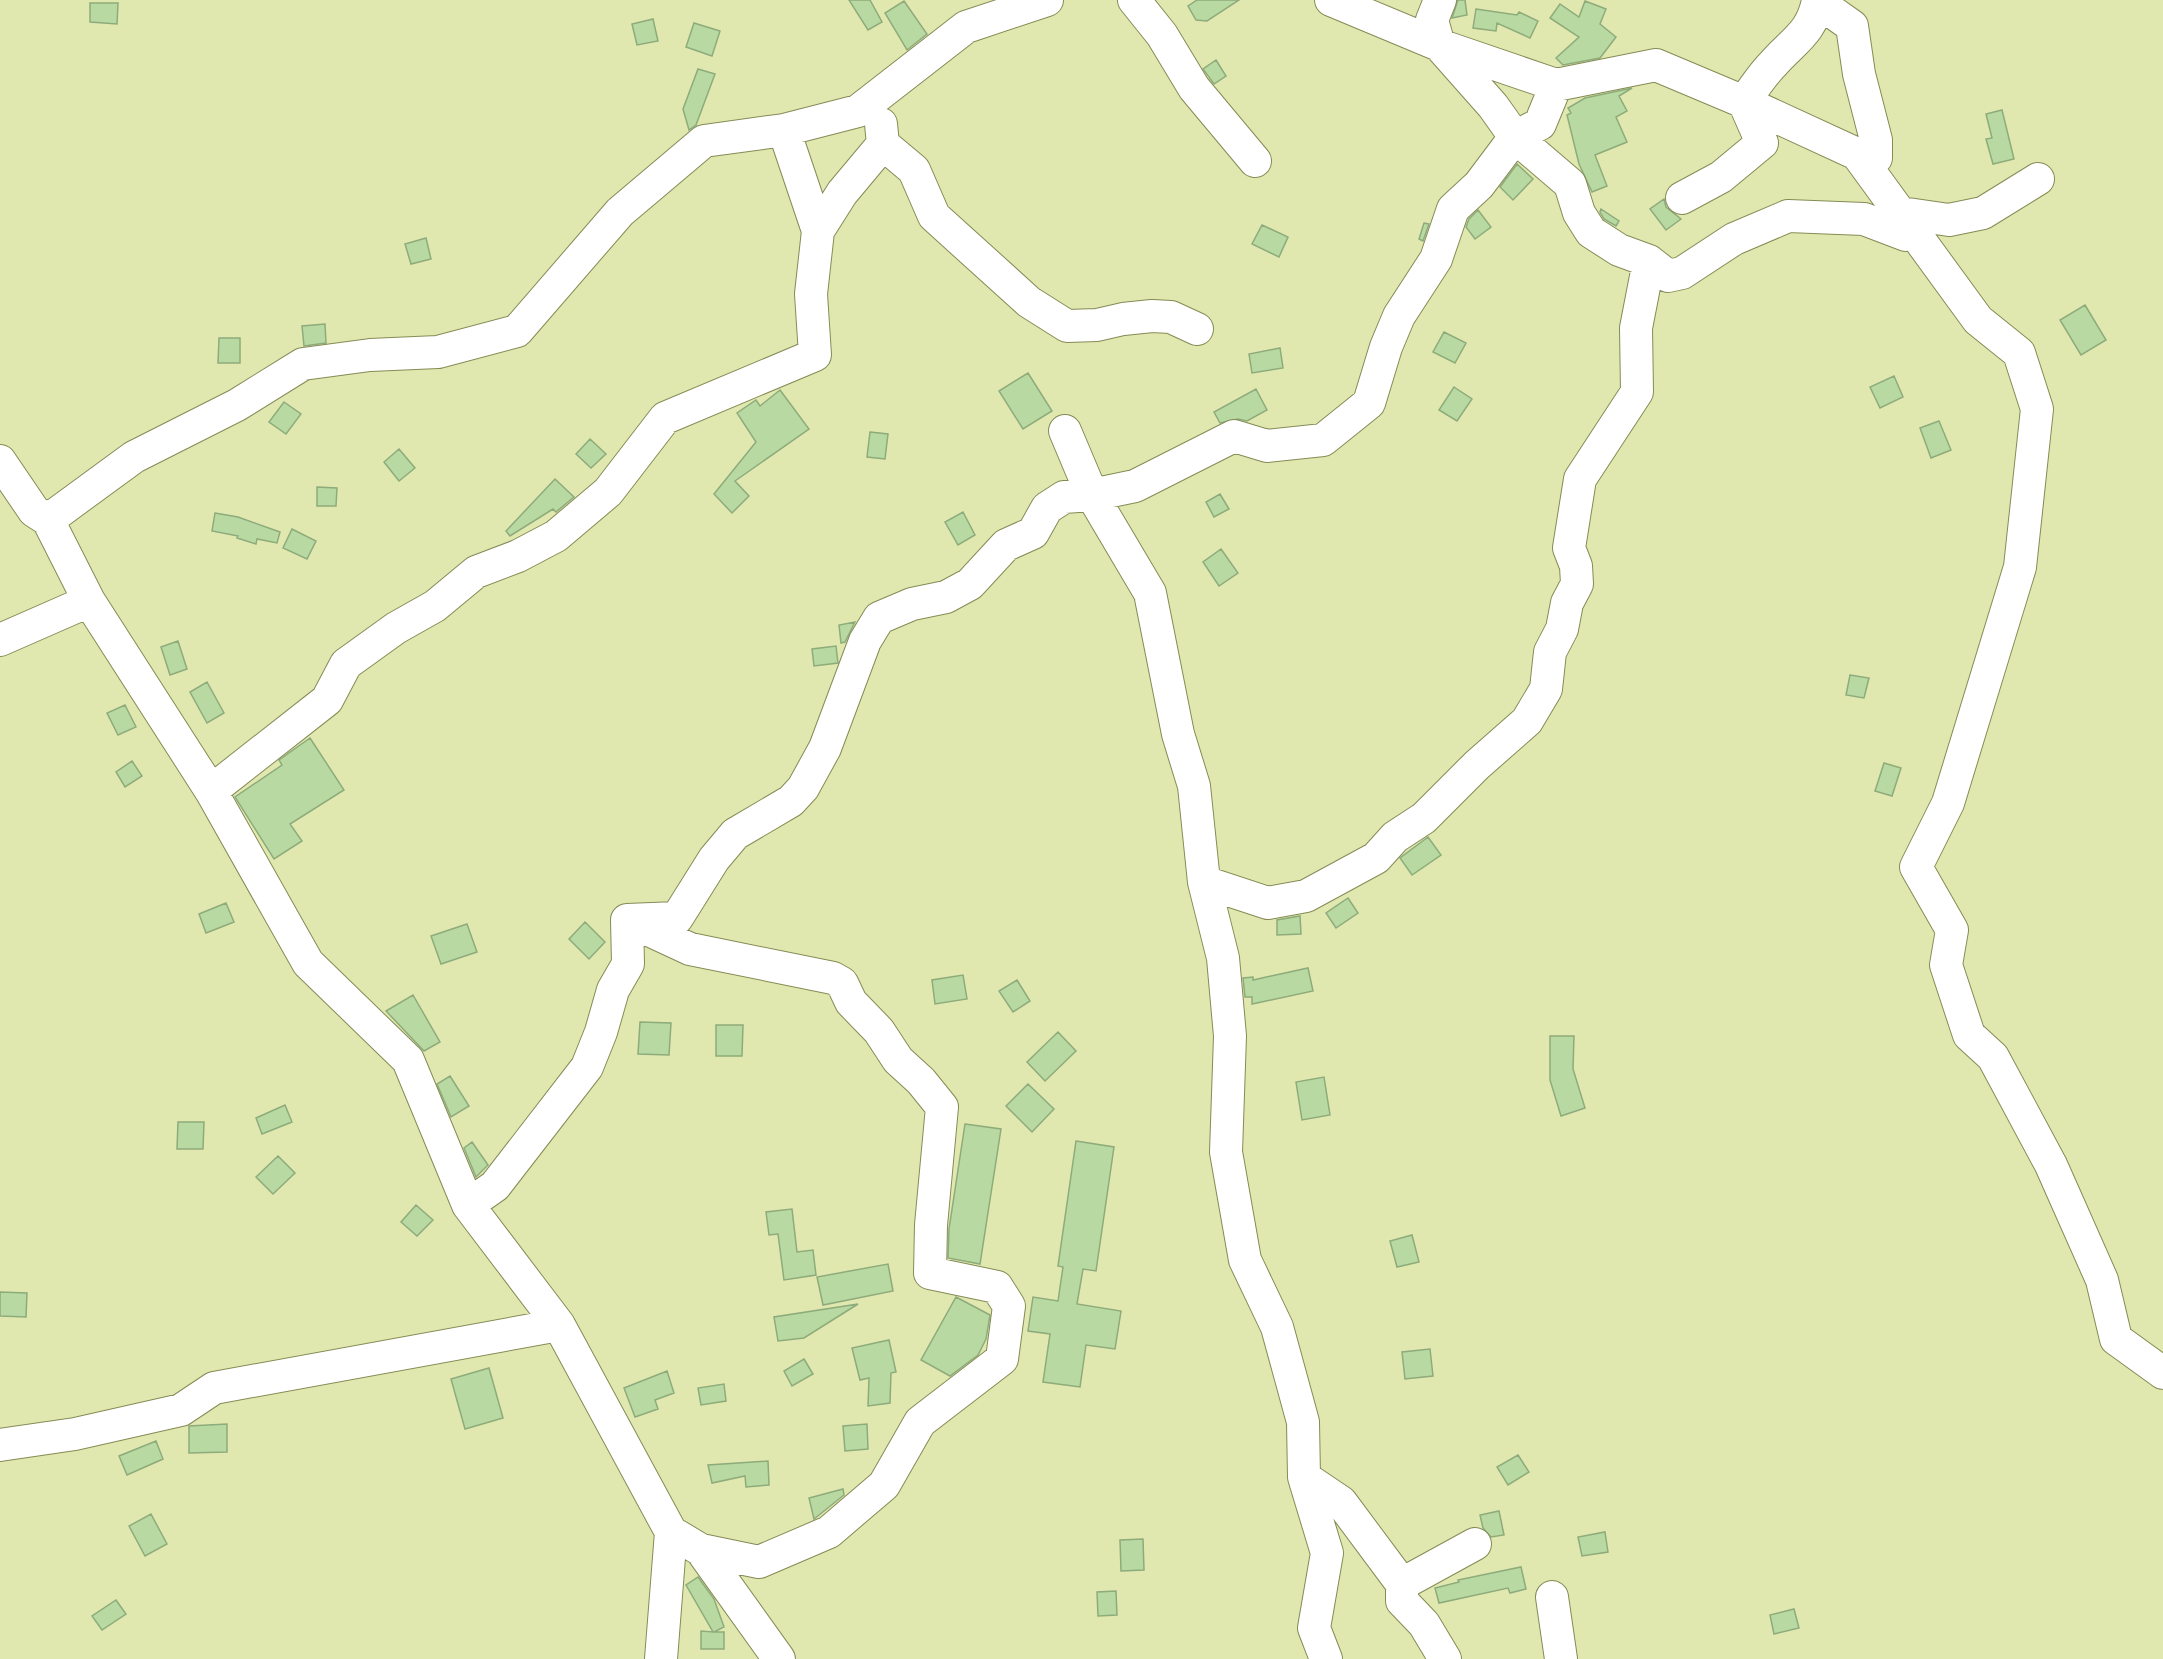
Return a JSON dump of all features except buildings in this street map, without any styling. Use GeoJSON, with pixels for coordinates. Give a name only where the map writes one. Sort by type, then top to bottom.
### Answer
{"type":"FeatureCollection","features":[{"type":"Feature","properties":{"kind":"street"},"geometry":{"type":"LineString","coordinates":[[48,520],[134,457],[237,405],[303,364],[370,355],[438,352],[518,331],[620,212],[704,141],[784,130],[858,111],[874,99],[963,14],[1047,0]]}},
{"type":"Feature","properties":{"kind":"street"},"geometry":{"type":"LineString","coordinates":[[1134,0],[1162,34],[1194,88],[1255,160]]}},
{"type":"Feature","properties":{"kind":"street"},"geometry":{"type":"LineString","coordinates":[[1331,0],[1439,45],[1556,85],[1656,65],[1857,154],[1876,158],[1876,140],[1859,74],[1852,26],[1818,1],[1816,16],[1800,38],[1772,64],[1744,102]]}},
{"type":"Feature","properties":{"kind":"street"},"geometry":{"type":"LineString","coordinates":[[1440,0],[1432,20],[1439,45],[1493,106],[1515,136],[1570,184],[1579,213],[1591,232],[1619,250],[1649,261],[1668,276],[1682,273],[1734,239],[1788,216],[1864,219],[1906,235],[1901,213]]}},
{"type":"Feature","properties":{"kind":"street"},"geometry":{"type":"LineString","coordinates":[[627,920],[677,918],[714,859],[735,834],[791,801],[803,788],[825,748],[865,641],[879,618],[912,604],[946,597],[970,584],[1006,545],[1034,533],[1047,508],[1065,497],[1092,495],[1135,486],[1234,436],[1267,446],[1323,440],[1369,403],[1386,347],[1399,316],[1436,259],[1453,209],[1479,185],[1515,136],[1540,124],[1556,85]]}},
{"type":"Feature","properties":{"kind":"street"},"geometry":{"type":"LineString","coordinates":[[818,231],[842,193],[883,144],[882,128],[874,99]]}},
{"type":"Feature","properties":{"kind":"street"},"geometry":{"type":"LineString","coordinates":[[1682,198],[1721,177],[1762,143],[1744,102]]}},
{"type":"Feature","properties":{"kind":"street"},"geometry":{"type":"LineString","coordinates":[[211,791],[327,700],[346,664],[396,628],[435,606],[476,573],[518,556],[556,536],[608,492],[665,418],[815,355],[811,294],[818,231],[784,130]]}},
{"type":"Feature","properties":{"kind":"street"},"geometry":{"type":"LineString","coordinates":[[883,144],[914,170],[934,216],[1029,302],[1067,326],[1097,325],[1152,316],[1171,317],[1197,328]]}},
{"type":"Feature","properties":{"kind":"street"},"geometry":{"type":"LineString","coordinates":[[1857,154],[1978,320],[2019,353],[2037,409],[2020,567],[1948,803],[1916,867],[1952,930],[1946,965],[1969,1035],[1993,1057],[2051,1165],[2102,1280],[2116,1339],[2163,1373]]}},
{"type":"Feature","properties":{"kind":"street"},"geometry":{"type":"LineString","coordinates":[[1901,213],[1949,220],[1983,213],[2038,179]]}},
{"type":"Feature","properties":{"kind":"street"},"geometry":{"type":"LineString","coordinates":[[1204,882],[1268,903],[1306,896],[1376,858],[1395,837],[1424,818],[1477,765],[1527,721],[1546,689],[1550,652],[1562,629],[1567,603],[1577,584],[1576,566],[1569,548],[1580,479],[1637,392],[1636,328],[1649,261]]}},
{"type":"Feature","properties":{"kind":"street"},"geometry":{"type":"LineString","coordinates":[[1065,431],[1092,495],[1150,593],[1178,734],[1194,786],[1204,882],[1223,958],[1230,1036],[1226,1152],[1245,1260],[1277,1327],[1303,1422],[1304,1477],[1328,1552],[1314,1628],[1326,1659]]}},
{"type":"Feature","properties":{"kind":"street"},"geometry":{"type":"LineString","coordinates":[[0,461],[34,511],[48,520],[89,601],[211,791],[308,963],[408,1060],[468,1205],[559,1325],[671,1532],[701,1550],[759,1562],[829,1532],[884,1485],[920,1422],[1002,1359],[1009,1306],[997,1287],[930,1273],[931,1225],[942,1107],[921,1081],[898,1060],[879,1031],[851,1002],[842,983],[833,978],[690,949],[627,920]]}},
{"type":"Feature","properties":{"kind":"street"},"geometry":{"type":"LineString","coordinates":[[0,640],[89,601]]}},
{"type":"Feature","properties":{"kind":"street"},"geometry":{"type":"LineString","coordinates":[[468,1205],[495,1186],[586,1067],[601,1032],[613,990],[628,964],[627,920]]}},
{"type":"Feature","properties":{"kind":"street"},"geometry":{"type":"LineString","coordinates":[[0,1445],[75,1434],[181,1410],[214,1388],[559,1325]]}},
{"type":"Feature","properties":{"kind":"street"},"geometry":{"type":"LineString","coordinates":[[1304,1477],[1341,1502],[1402,1584],[1402,1601],[1424,1624],[1445,1659]]}},
{"type":"Feature","properties":{"kind":"street"},"geometry":{"type":"LineString","coordinates":[[661,1659],[671,1532]]}},
{"type":"Feature","properties":{"kind":"street"},"geometry":{"type":"LineString","coordinates":[[1402,1584],[1475,1544]]}},
{"type":"Feature","properties":{"kind":"street"},"geometry":{"type":"LineString","coordinates":[[701,1550],[779,1659]]}},
{"type":"Feature","properties":{"kind":"street"},"geometry":{"type":"LineString","coordinates":[[1552,1597],[1561,1659]]}}]}
